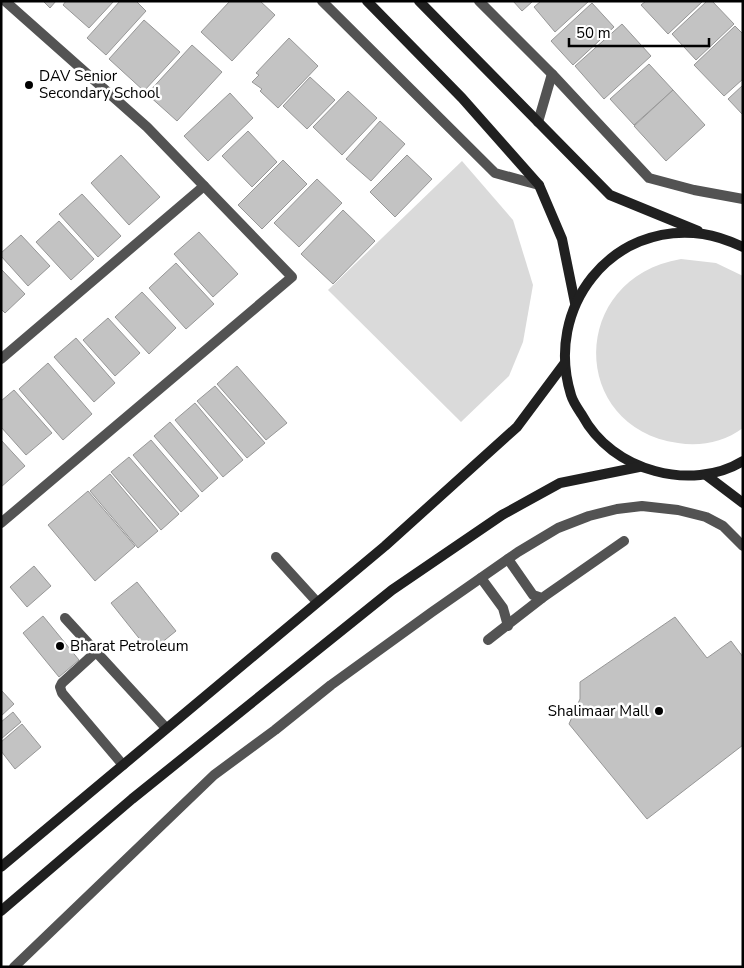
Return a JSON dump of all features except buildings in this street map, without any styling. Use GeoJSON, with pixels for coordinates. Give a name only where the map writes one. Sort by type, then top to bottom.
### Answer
{"type":"FeatureCollection","features":[{"type":"Feature","properties":{"kind":"street"},"geometry":{"type":"LineString","coordinates":[[1,522],[292,277],[147,127],[5,1]]}},
{"type":"Feature","properties":{"kind":"street"},"geometry":{"type":"LineString","coordinates":[[322,1],[495,173],[539,185]]}},
{"type":"Feature","properties":{"kind":"street"},"geometry":{"type":"LineString","coordinates":[[367,1],[462,98],[539,185],[562,238],[575,303]]}},
{"type":"Feature","properties":{"kind":"street"},"geometry":{"type":"LineString","coordinates":[[418,1],[610,195],[703,234],[725,239],[743,247]]}},
{"type":"Feature","properties":{"kind":"street"},"geometry":{"type":"LineString","coordinates":[[479,1],[552,74],[648,178],[694,190],[743,199]]}},
{"type":"Feature","properties":{"kind":"street"},"geometry":{"type":"LineString","coordinates":[[538,122],[552,74]]}},
{"type":"Feature","properties":{"kind":"street"},"geometry":{"type":"LineString","coordinates":[[1,359],[204,186]]}},
{"type":"Feature","properties":{"kind":"street"},"geometry":{"type":"LineString","coordinates":[[703,234],[672,233],[642,240],[614,255],[592,277],[575,303],[566,333],[564,364],[572,396],[588,426],[611,450],[639,467],[672,475],[706,475],[735,466],[743,461]]}},
{"type":"Feature","properties":{"kind":"street"},"geometry":{"type":"LineString","coordinates":[[1,867],[385,546],[517,427],[564,364]]}},
{"type":"Feature","properties":{"kind":"street"},"geometry":{"type":"LineString","coordinates":[[1,910],[132,799],[392,590],[502,515],[560,483],[639,467]]}},
{"type":"Feature","properties":{"kind":"street"},"geometry":{"type":"LineString","coordinates":[[706,475],[743,503]]}},
{"type":"Feature","properties":{"kind":"street"},"geometry":{"type":"LineString","coordinates":[[14,967],[214,775],[275,730],[330,685],[508,558],[558,528],[589,516],[616,509],[642,506],[678,510],[706,517],[723,526],[743,546]]}},
{"type":"Feature","properties":{"kind":"street"},"geometry":{"type":"LineString","coordinates":[[488,640],[542,598],[624,541]]}},
{"type":"Feature","properties":{"kind":"street"},"geometry":{"type":"LineString","coordinates":[[276,557],[317,602]]}},
{"type":"Feature","properties":{"kind":"street"},"geometry":{"type":"LineString","coordinates":[[508,558],[533,595],[542,598]]}},
{"type":"Feature","properties":{"kind":"street"},"geometry":{"type":"LineString","coordinates":[[481,578],[503,608],[508,626]]}},
{"type":"Feature","properties":{"kind":"street"},"geometry":{"type":"LineString","coordinates":[[65,618],[166,728]]}},
{"type":"Feature","properties":{"kind":"street"},"geometry":{"type":"LineString","coordinates":[[96,652],[62,682],[60,687],[62,693],[123,765]]}},
{"type":"Feature","properties":{"kind":"shaded area"},"geometry":{"type":"Polygon","coordinates":[[[462,161],[513,220],[533,285],[523,342],[509,376],[461,422],[328,290],[462,161]]]}},
{"type":"Feature","properties":{"kind":"shaded area"},"geometry":{"type":"Polygon","coordinates":[[[681,259],[716,263],[743,276],[743,428],[728,437],[703,444],[678,443],[642,432],[617,411],[601,383],[596,352],[602,322],[618,294],[644,272],[681,259]]]}},
{"type":"Feature","properties":{"kind":"place","name":"DAV Senior Secondary School"},"geometry":{"type":"Point","coordinates":[29,85]}},
{"type":"Feature","properties":{"kind":"place","name":"Bharat Petroleum"},"geometry":{"type":"Point","coordinates":[60,646]}},
{"type":"Feature","properties":{"kind":"place","name":"Shalimaar Mall"},"geometry":{"type":"Point","coordinates":[659,711]}}]}
